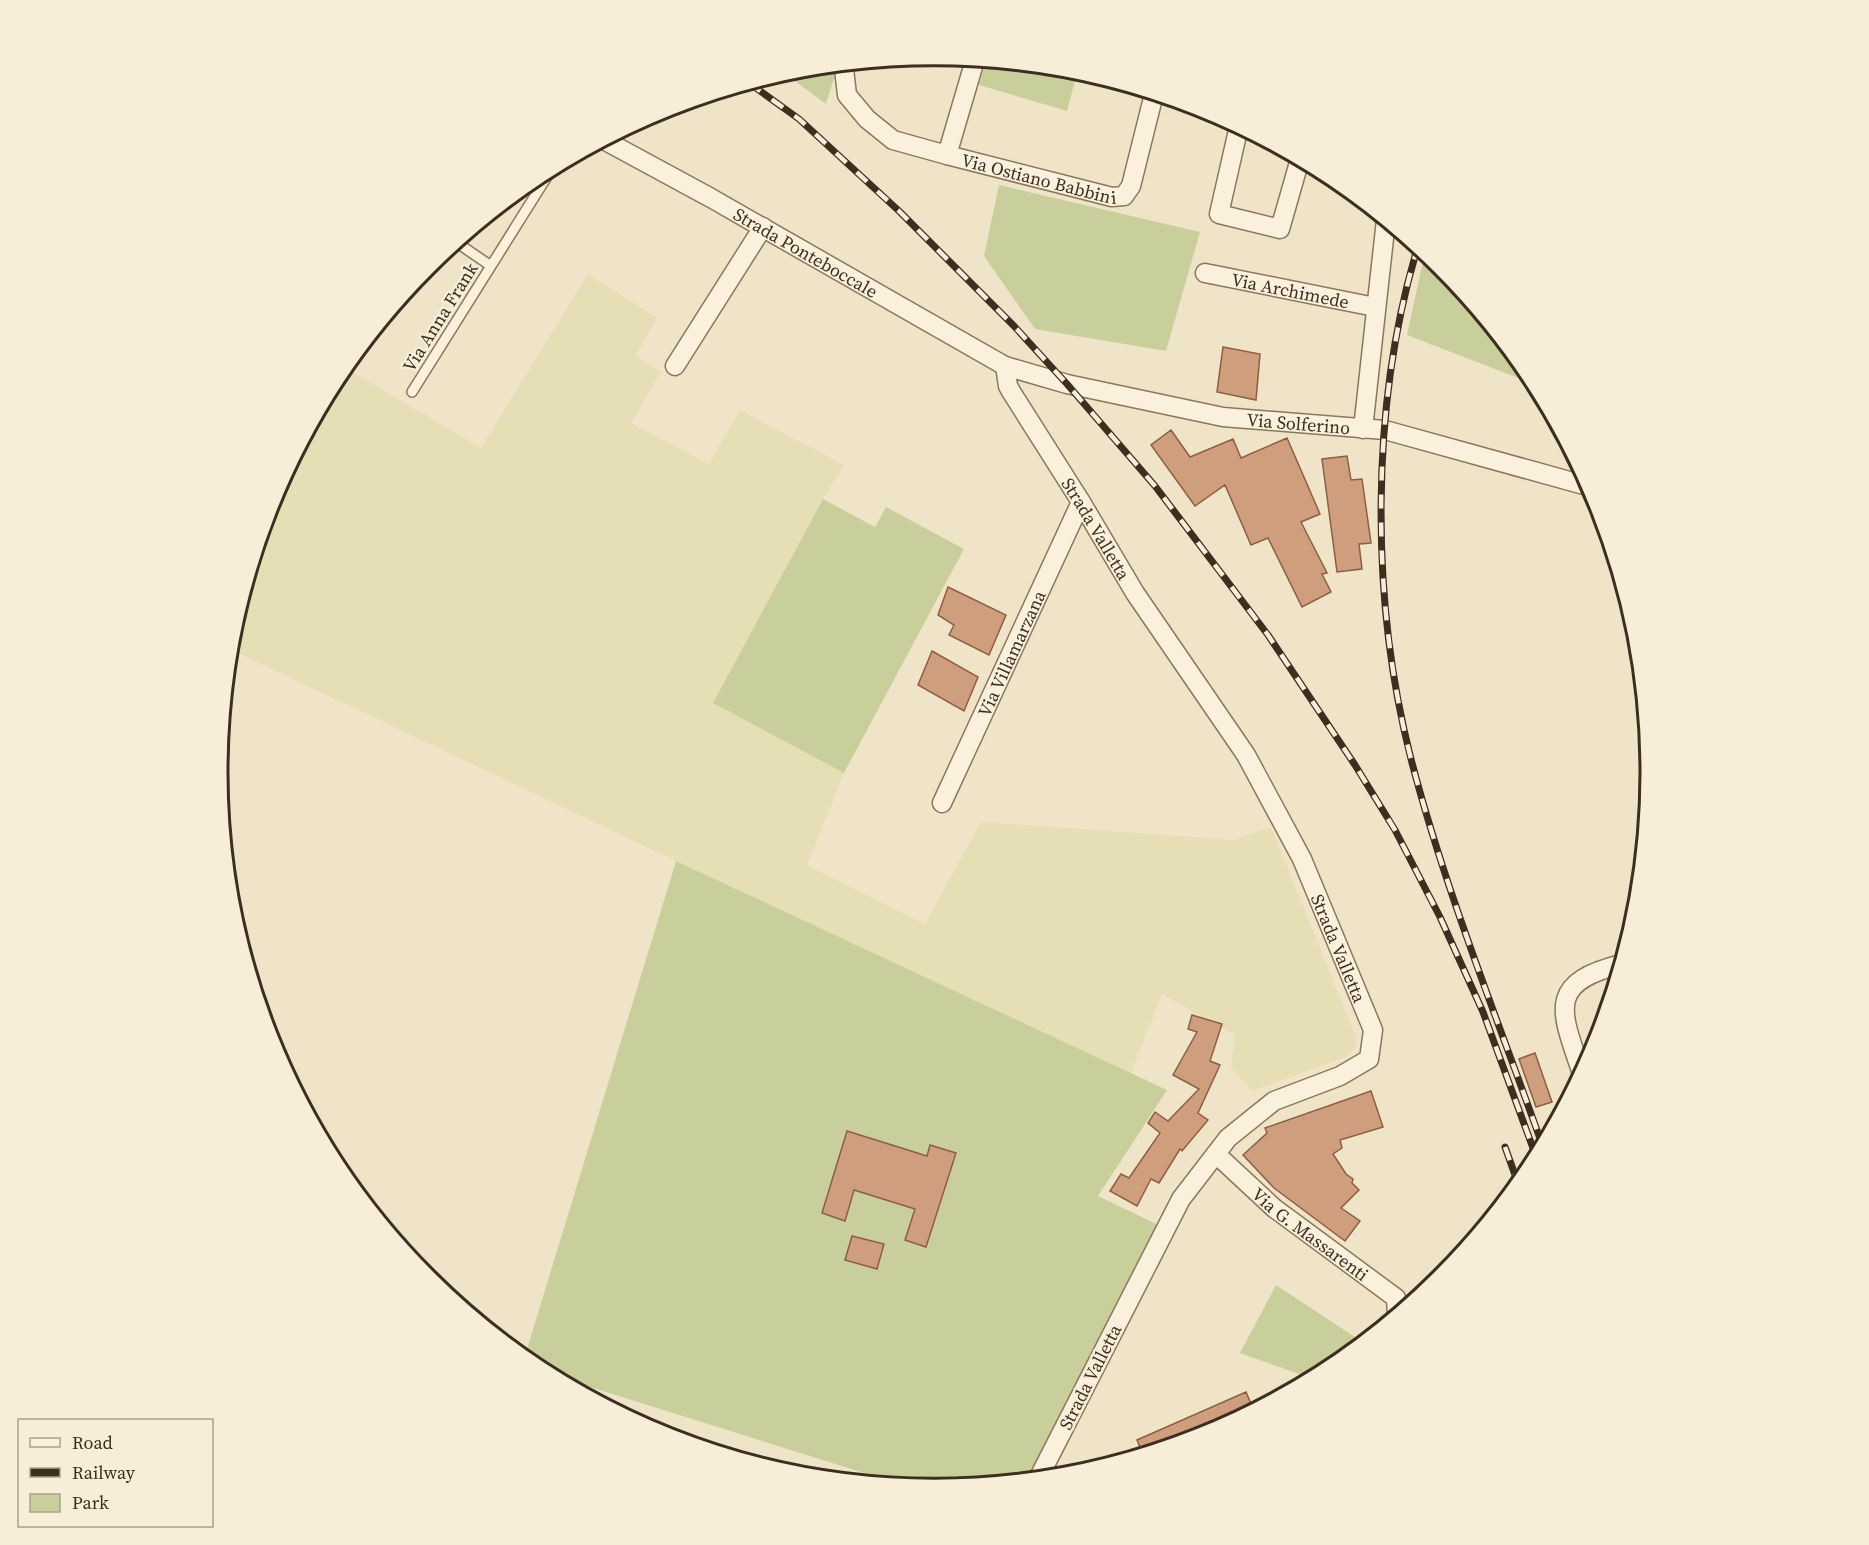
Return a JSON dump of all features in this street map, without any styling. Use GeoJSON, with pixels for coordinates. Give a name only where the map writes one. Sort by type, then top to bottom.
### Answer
{"type":"FeatureCollection","features":[{"type":"Feature","properties":{"kind":"street","name":"Via Ostiano Babbini"},"geometry":{"type":"LineString","coordinates":[[973,68],[947,155],[1112,197],[1124,196],[1131,186],[1152,100]]}},
{"type":"Feature","properties":{"kind":"street"},"geometry":{"type":"LineString","coordinates":[[844,72],[847,95],[867,119],[893,140],[947,155]]}},
{"type":"Feature","properties":{"kind":"street"},"geometry":{"type":"LineString","coordinates":[[1237,135],[1219,214],[1280,229],[1298,167]]}},
{"type":"Feature","properties":{"kind":"street","name":"Strada Ponteboccale"},"geometry":{"type":"LineString","coordinates":[[612,144],[763,227],[1005,366]]}},
{"type":"Feature","properties":{"kind":"street"},"geometry":{"type":"LineString","coordinates":[[675,366],[763,227]]}},
{"type":"Feature","properties":{"kind":"street"},"geometry":{"type":"LineString","coordinates":[[1362,429],[1385,229]]}},
{"type":"Feature","properties":{"kind":"street","name":"Via Archimede"},"geometry":{"type":"LineString","coordinates":[[1205,273],[1375,307]]}},
{"type":"Feature","properties":{"kind":"street","name":"Via Solferino"},"geometry":{"type":"LineString","coordinates":[[1005,366],[1068,384],[1223,417],[1385,430],[1578,483]]}},
{"type":"Feature","properties":{"kind":"street","name":"Strada Valletta"},"geometry":{"type":"LineString","coordinates":[[1005,366],[1008,386],[1012,393],[1082,502],[1135,593],[1246,755],[1302,859],[1373,1030],[1369,1059],[1340,1076],[1274,1101],[1228,1138],[1181,1199],[1042,1470]]}},
{"type":"Feature","properties":{"kind":"street","name":"Via Villamarzana"},"geometry":{"type":"LineString","coordinates":[[942,803],[1082,502]]}},
{"type":"Feature","properties":{"kind":"street"},"geometry":{"type":"LineString","coordinates":[[1578,1063],[1566,1027],[1565,999],[1571,987],[1586,977],[1614,967]]}},
{"type":"Feature","properties":{"kind":"street","name":"Via G. Massarenti"},"geometry":{"type":"LineString","coordinates":[[1216,1154],[1274,1208],[1396,1298],[1396,1307]]}},
{"type":"Feature","properties":{"kind":"lane","name":"Via Anna Frank"},"geometry":{"type":"LineString","coordinates":[[412,392],[542,185]]}},
{"type":"Feature","properties":{"kind":"lane"},"geometry":{"type":"LineString","coordinates":[[463,247],[491,266]]}},
{"type":"Feature","properties":{"kind":"shaded area"},"geometry":{"type":"Polygon","coordinates":[[[588,274],[657,318],[635,356],[661,372],[631,423],[709,464],[740,410],[844,465],[823,499],[713,703],[844,773],[807,865],[925,924],[981,822],[1233,840],[1271,827],[1357,1040],[1355,1048],[1346,1057],[1252,1091],[1231,1069],[1235,1035],[1162,994],[1131,1073],[676,861],[239,653],[252,590],[265,545],[282,502],[323,419],[353,372],[481,448],[588,274]]]}},
{"type":"Feature","properties":{"kind":"green space"},"geometry":{"type":"Polygon","coordinates":[[[984,68],[1027,72],[1075,81],[1067,111],[979,85],[984,68]]]}},
{"type":"Feature","properties":{"kind":"green space"},"geometry":{"type":"Polygon","coordinates":[[[835,73],[826,104],[794,81],[835,73]]]}},
{"type":"Feature","properties":{"kind":"green space"},"geometry":{"type":"Polygon","coordinates":[[[999,185],[1200,232],[1166,351],[1035,329],[984,256],[999,185]]]}},
{"type":"Feature","properties":{"kind":"green space"},"geometry":{"type":"Polygon","coordinates":[[[1423,262],[1466,307],[1522,379],[1407,335],[1423,262]]]}},
{"type":"Feature","properties":{"kind":"green space"},"geometry":{"type":"Polygon","coordinates":[[[823,499],[875,527],[886,507],[964,549],[844,773],[713,703],[823,499]]]}},
{"type":"Feature","properties":{"kind":"green space"},"geometry":{"type":"Polygon","coordinates":[[[676,861],[1167,1090],[1098,1196],[1173,1232],[1055,1468],[1027,1473],[934,1479],[873,1476],[582,1385],[527,1349],[676,861]]]}},
{"type":"Feature","properties":{"kind":"green space"},"geometry":{"type":"Polygon","coordinates":[[[1276,1285],[1357,1339],[1302,1375],[1240,1353],[1276,1285]]]}},
{"type":"Feature","properties":{"kind":"building"},"geometry":{"type":"Polygon","coordinates":[[[1223,347],[1260,354],[1256,400],[1217,392],[1223,347]]]}},
{"type":"Feature","properties":{"kind":"building"},"geometry":{"type":"Polygon","coordinates":[[[1171,430],[1190,457],[1233,439],[1241,458],[1287,438],[1320,514],[1301,522],[1327,573],[1322,574],[1331,592],[1302,607],[1268,538],[1251,545],[1225,485],[1195,506],[1151,445],[1171,430]]]}},
{"type":"Feature","properties":{"kind":"building"},"geometry":{"type":"Polygon","coordinates":[[[1347,456],[1351,480],[1362,479],[1371,543],[1359,544],[1362,569],[1337,572],[1322,459],[1347,456]]]}},
{"type":"Feature","properties":{"kind":"building"},"geometry":{"type":"Polygon","coordinates":[[[948,587],[1006,615],[989,655],[949,635],[954,625],[938,615],[948,587]]]}},
{"type":"Feature","properties":{"kind":"building"},"geometry":{"type":"Polygon","coordinates":[[[932,651],[978,677],[964,711],[918,685],[932,651]]]}},
{"type":"Feature","properties":{"kind":"building"},"geometry":{"type":"Polygon","coordinates":[[[1192,1015],[1222,1024],[1210,1061],[1220,1065],[1198,1113],[1208,1120],[1182,1151],[1180,1149],[1159,1183],[1151,1179],[1137,1206],[1110,1191],[1121,1174],[1129,1178],[1160,1133],[1148,1123],[1155,1112],[1168,1121],[1199,1089],[1173,1075],[1197,1032],[1188,1029],[1192,1015]]]}},
{"type":"Feature","properties":{"kind":"building"},"geometry":{"type":"Polygon","coordinates":[[[1535,1053],[1552,1102],[1536,1107],[1519,1059],[1535,1053]]]}},
{"type":"Feature","properties":{"kind":"building"},"geometry":{"type":"Polygon","coordinates":[[[1371,1091],[1383,1127],[1340,1140],[1342,1148],[1333,1154],[1359,1190],[1341,1208],[1360,1221],[1345,1241],[1274,1188],[1243,1155],[1267,1133],[1265,1128],[1371,1091]]]}},
{"type":"Feature","properties":{"kind":"building"},"geometry":{"type":"Polygon","coordinates":[[[847,1131],[927,1156],[930,1145],[956,1153],[926,1247],[905,1240],[915,1209],[854,1190],[845,1221],[822,1213],[847,1131]]]}},
{"type":"Feature","properties":{"kind":"building"},"geometry":{"type":"Polygon","coordinates":[[[852,1236],[884,1244],[877,1269],[845,1260],[852,1236]]]}},
{"type":"Feature","properties":{"kind":"building"},"geometry":{"type":"Polygon","coordinates":[[[1246,1392],[1251,1404],[1162,1442],[1140,1448],[1137,1440],[1246,1392]]]}},
{"type":"Feature","properties":{"kind":"railway"},"geometry":{"type":"LineString","coordinates":[[757,89],[799,119],[899,211],[1014,326],[1155,486],[1268,635],[1355,765],[1395,830],[1440,917],[1483,1012],[1533,1147]]}},
{"type":"Feature","properties":{"kind":"railway"},"geometry":{"type":"LineString","coordinates":[[1415,256],[1402,307],[1391,370],[1384,436],[1381,502],[1388,634],[1398,698],[1411,759],[1425,808],[1456,906],[1539,1137]]}},
{"type":"Feature","properties":{"kind":"railway"},"geometry":{"type":"LineString","coordinates":[[1505,1147],[1515,1175]]}}]}
